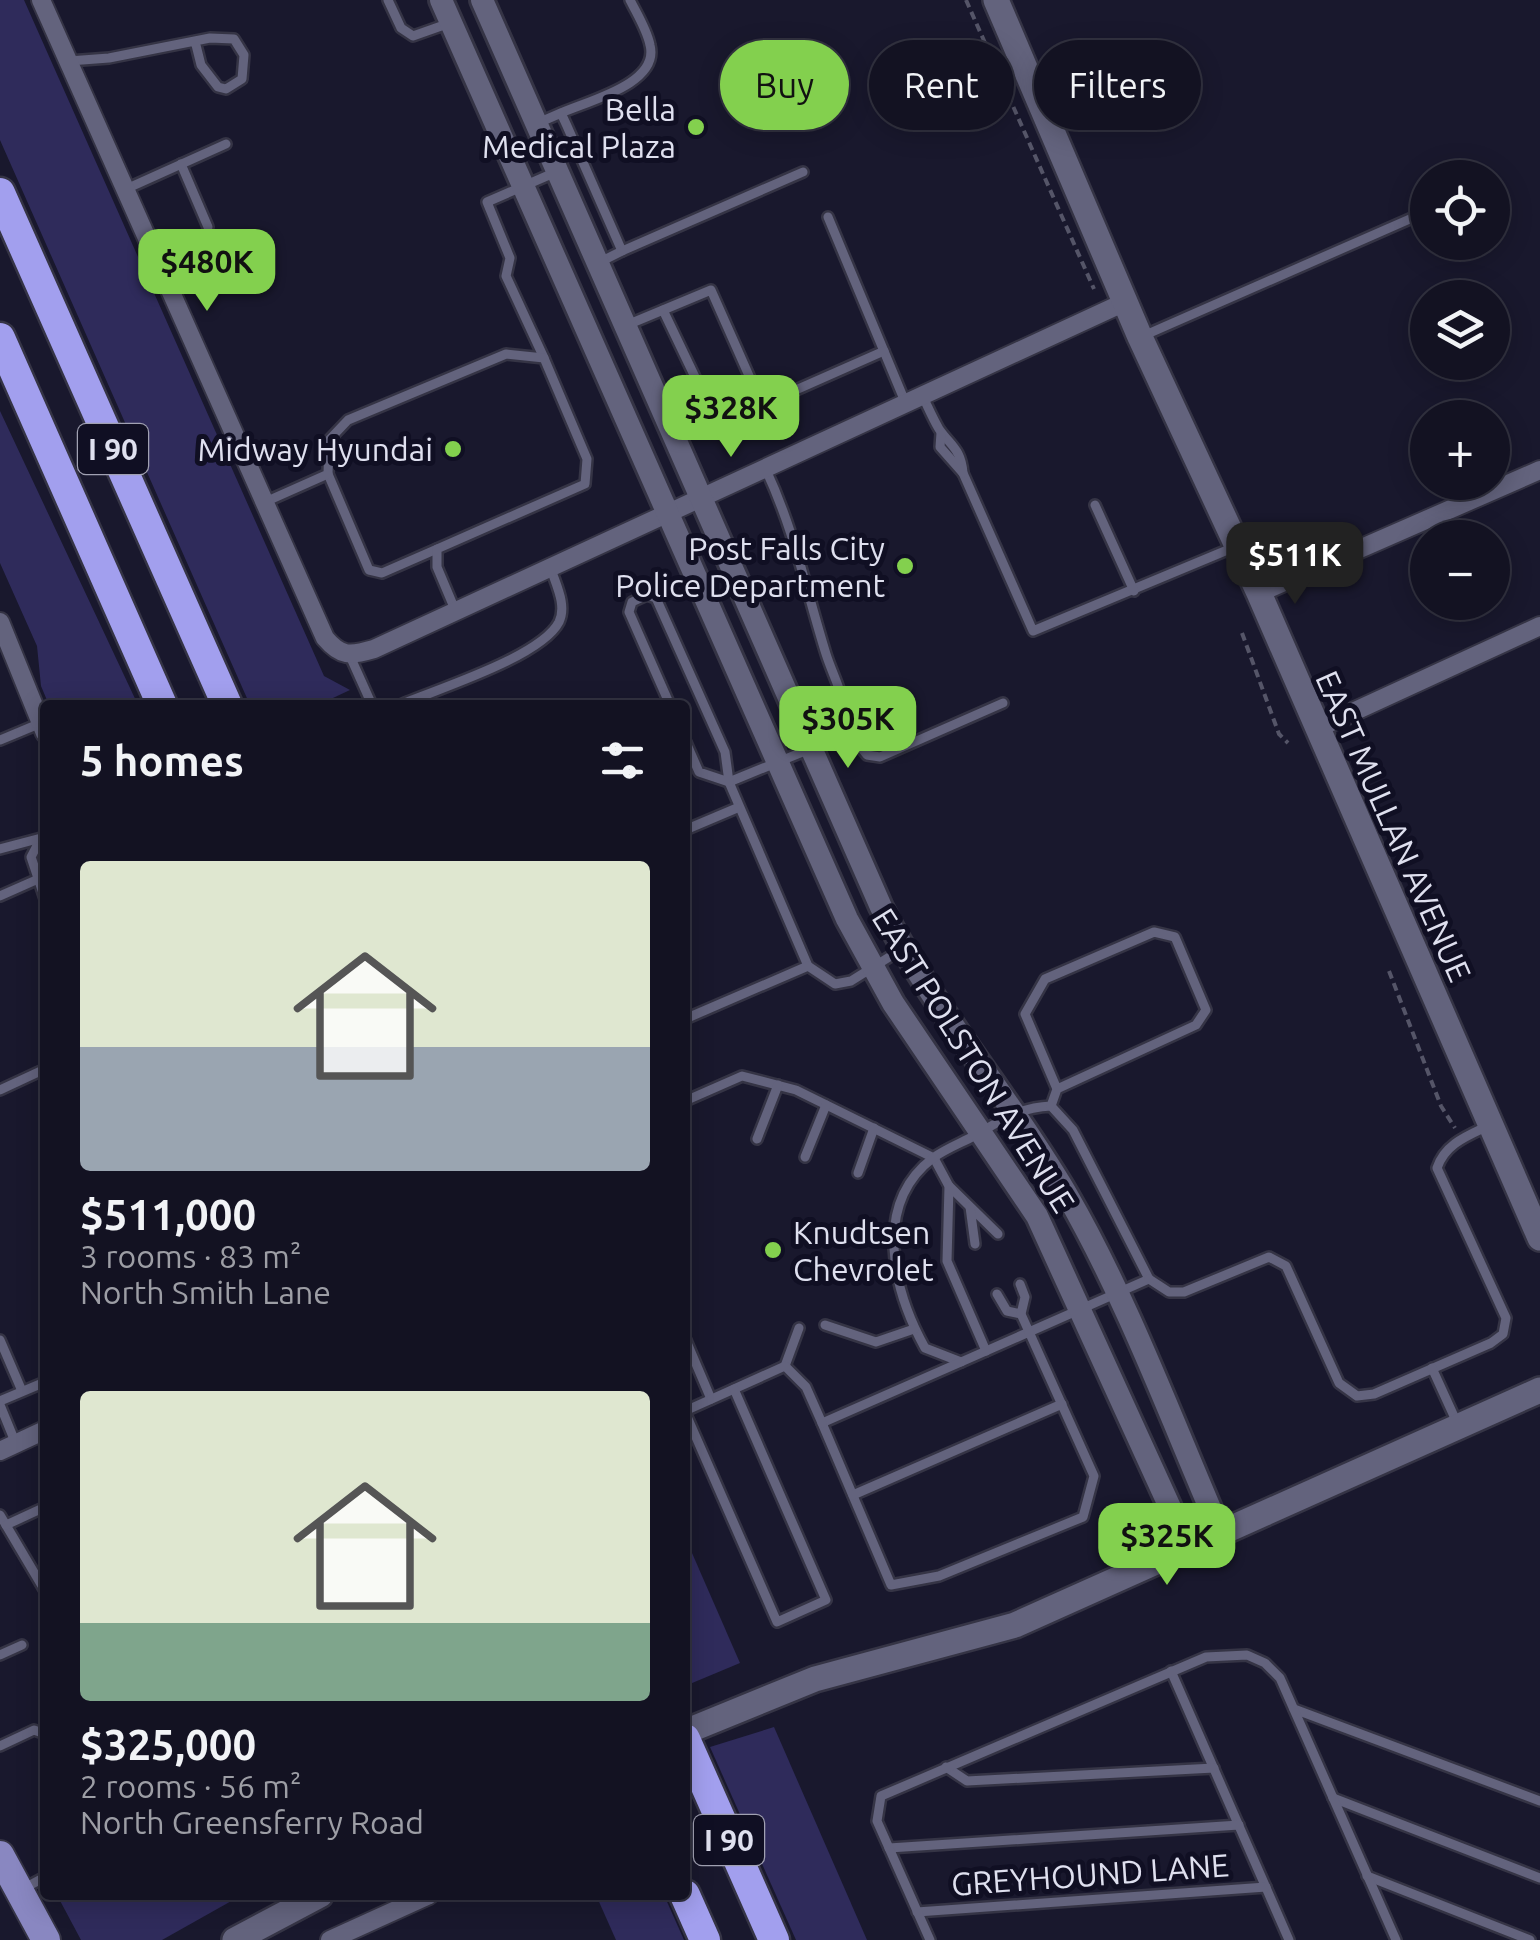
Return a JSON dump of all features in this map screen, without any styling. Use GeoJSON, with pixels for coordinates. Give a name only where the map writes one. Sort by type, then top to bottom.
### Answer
{"type":"FeatureCollection","features":[{"type":"Feature","properties":{"kind":"highway","name":"I 90"},"geometry":{"type":"LineString","coordinates":[[0,193],[225,700]]}},
{"type":"Feature","properties":{"kind":"highway","name":"I 90"},"geometry":{"type":"LineString","coordinates":[[0,338],[160,700]]}},
{"type":"Feature","properties":{"kind":"highway"},"geometry":{"type":"LineString","coordinates":[[0,369],[109,580]]}},
{"type":"Feature","properties":{"kind":"highway","name":"I 90"},"geometry":{"type":"LineString","coordinates":[[690,1747],[774,1940]]}},
{"type":"Feature","properties":{"kind":"highway","name":"I 90"},"geometry":{"type":"LineString","coordinates":[[687,1900],[705,1940]]}},
{"type":"Feature","properties":{"kind":"main road","name":"EAST MULLAN AVENUE"},"geometry":{"type":"LineString","coordinates":[[996,0],[1140,337],[1259,593],[1540,1238]]}},
{"type":"Feature","properties":{"kind":"main road"},"geometry":{"type":"LineString","coordinates":[[690,1734],[760,1700],[870,1662],[1015,1625],[1540,1390]]}},
{"type":"Feature","properties":{"kind":"main road"},"geometry":{"type":"LineString","coordinates":[[0,1855],[46,1940]]}},
{"type":"Feature","properties":{"kind":"main road"},"geometry":{"type":"LineString","coordinates":[[235,1940],[311,1900]]}},
{"type":"Feature","properties":{"kind":"street"},"geometry":{"type":"LineString","coordinates":[[42,0],[324,638],[338,653],[350,656],[456,612],[1126,302]]}},
{"type":"Feature","properties":{"kind":"street","name":"EAST POLSTON AVENUE"},"geometry":{"type":"LineString","coordinates":[[441,0],[872,968],[1036,1216],[1189,1548]]}},
{"type":"Feature","properties":{"kind":"street","name":"EAST POLSTON AVENUE"},"geometry":{"type":"LineString","coordinates":[[482,0],[902,950],[1066,1194],[1116,1296],[1221,1534]]}},
{"type":"Feature","properties":{"kind":"street"},"geometry":{"type":"LineString","coordinates":[[1259,593],[1540,470]]}},
{"type":"Feature","properties":{"kind":"street"},"geometry":{"type":"LineString","coordinates":[[0,622],[40,721]]}},
{"type":"Feature","properties":{"kind":"street"},"geometry":{"type":"LineString","coordinates":[[1316,730],[1540,626]]}},
{"type":"Feature","properties":{"kind":"street"},"geometry":{"type":"LineString","coordinates":[[8,1447],[40,1432]]}},
{"type":"Feature","properties":{"kind":"street"},"geometry":{"type":"LineString","coordinates":[[330,1940],[418,1900]]}},
{"type":"Feature","properties":{"kind":"lane"},"geometry":{"type":"LineString","coordinates":[[388,0],[401,28],[413,36],[450,23]]}},
{"type":"Feature","properties":{"kind":"lane"},"geometry":{"type":"LineString","coordinates":[[535,124],[639,78],[649,66],[651,46],[630,0]]}},
{"type":"Feature","properties":{"kind":"lane"},"geometry":{"type":"LineString","coordinates":[[68,61],[194,42],[234,39],[244,55],[242,79],[226,89],[218,87],[200,65],[194,42]]}},
{"type":"Feature","properties":{"kind":"lane"},"geometry":{"type":"LineString","coordinates":[[560,113],[622,251]]}},
{"type":"Feature","properties":{"kind":"lane"},"geometry":{"type":"LineString","coordinates":[[126,189],[226,144]]}},
{"type":"Feature","properties":{"kind":"lane"},"geometry":{"type":"LineString","coordinates":[[180,164],[208,227]]}},
{"type":"Feature","properties":{"kind":"lane"},"geometry":{"type":"LineString","coordinates":[[544,358],[506,354],[348,420],[329,440],[328,474],[370,570],[382,573],[585,484],[587,459],[544,358],[506,276],[510,258],[487,202],[556,172]]}},
{"type":"Feature","properties":{"kind":"lane"},"geometry":{"type":"LineString","coordinates":[[596,264],[803,172]]}},
{"type":"Feature","properties":{"kind":"lane"},"geometry":{"type":"LineString","coordinates":[[828,217],[884,351],[915,400],[941,433],[954,442],[963,473],[1033,630],[1237,546]]}},
{"type":"Feature","properties":{"kind":"lane"},"geometry":{"type":"LineString","coordinates":[[1140,337],[1410,218]]}},
{"type":"Feature","properties":{"kind":"lane"},"geometry":{"type":"LineString","coordinates":[[624,326],[711,290],[762,405]]}},
{"type":"Feature","properties":{"kind":"lane"},"geometry":{"type":"LineString","coordinates":[[663,310],[716,421],[884,351]]}},
{"type":"Feature","properties":{"kind":"lane"},"geometry":{"type":"LineString","coordinates":[[766,470],[793,529],[826,654],[847,710],[845,728],[867,755],[880,757],[1004,703]]}},
{"type":"Feature","properties":{"kind":"lane"},"geometry":{"type":"LineString","coordinates":[[265,503],[328,474]]}},
{"type":"Feature","properties":{"kind":"lane"},"geometry":{"type":"LineString","coordinates":[[1095,506],[1134,591]]}},
{"type":"Feature","properties":{"kind":"lane"},"geometry":{"type":"LineString","coordinates":[[438,549],[437,567],[456,612]]}},
{"type":"Feature","properties":{"kind":"lane"},"geometry":{"type":"LineString","coordinates":[[411,700],[535,646],[560,620],[562,603],[551,568]]}},
{"type":"Feature","properties":{"kind":"lane"},"geometry":{"type":"LineString","coordinates":[[668,700],[629,612],[632,602],[647,595],[656,598],[724,752],[737,808],[808,966],[835,984],[851,981],[902,950]]}},
{"type":"Feature","properties":{"kind":"lane"},"geometry":{"type":"LineString","coordinates":[[350,656],[370,700]]}},
{"type":"Feature","properties":{"kind":"lane"},"geometry":{"type":"LineString","coordinates":[[690,751],[699,772],[729,782],[810,748],[845,728]]}},
{"type":"Feature","properties":{"kind":"lane"},"geometry":{"type":"LineString","coordinates":[[0,740],[40,729]]}},
{"type":"Feature","properties":{"kind":"lane"},"geometry":{"type":"LineString","coordinates":[[690,828],[737,808]]}},
{"type":"Feature","properties":{"kind":"lane"},"geometry":{"type":"LineString","coordinates":[[0,849],[40,838]]}},
{"type":"Feature","properties":{"kind":"lane"},"geometry":{"type":"LineString","coordinates":[[40,842],[31,857],[40,888]]}},
{"type":"Feature","properties":{"kind":"lane"},"geometry":{"type":"LineString","coordinates":[[0,896],[36,880]]}},
{"type":"Feature","properties":{"kind":"lane"},"geometry":{"type":"LineString","coordinates":[[1052,1106],[1057,1089],[1025,1014],[1045,979],[1154,932],[1175,938],[1206,1010],[1196,1026],[1057,1089]]}},
{"type":"Feature","properties":{"kind":"lane"},"geometry":{"type":"LineString","coordinates":[[690,1017],[808,966]]}},
{"type":"Feature","properties":{"kind":"lane"},"geometry":{"type":"LineString","coordinates":[[0,1090],[40,1071]]}},
{"type":"Feature","properties":{"kind":"lane"},"geometry":{"type":"LineString","coordinates":[[690,1099],[742,1076],[826,1105],[934,1158],[949,1186],[998,1234]]}},
{"type":"Feature","properties":{"kind":"lane"},"geometry":{"type":"LineString","coordinates":[[757,1139],[778,1086]]}},
{"type":"Feature","properties":{"kind":"lane"},"geometry":{"type":"LineString","coordinates":[[805,1158],[826,1105]]}},
{"type":"Feature","properties":{"kind":"lane"},"geometry":{"type":"LineString","coordinates":[[1052,1106],[1074,1130],[1149,1279],[1170,1292],[1184,1292],[1269,1257],[1286,1266],[1348,1393],[1374,1394],[1503,1334],[1506,1318],[1437,1168],[1441,1156],[1457,1141],[1489,1125]]}},
{"type":"Feature","properties":{"kind":"lane"},"geometry":{"type":"LineString","coordinates":[[961,1362],[925,1348],[914,1330],[893,1268],[892,1243],[904,1200],[918,1173],[934,1158],[1011,1112],[1052,1106]]}},
{"type":"Feature","properties":{"kind":"lane"},"geometry":{"type":"LineString","coordinates":[[858,1173],[874,1128]]}},
{"type":"Feature","properties":{"kind":"lane"},"geometry":{"type":"LineString","coordinates":[[949,1186],[948,1261],[986,1351]]}},
{"type":"Feature","properties":{"kind":"lane"},"geometry":{"type":"LineString","coordinates":[[970,1207],[976,1244]]}},
{"type":"Feature","properties":{"kind":"lane"},"geometry":{"type":"LineString","coordinates":[[822,1423],[1149,1279]]}},
{"type":"Feature","properties":{"kind":"lane"},"geometry":{"type":"LineString","coordinates":[[785,1366],[806,1387],[891,1585],[939,1576],[1083,1517],[1094,1476],[1021,1314],[1025,1296],[1020,1284]]}},
{"type":"Feature","properties":{"kind":"lane"},"geometry":{"type":"LineString","coordinates":[[997,1294],[1007,1311],[1021,1314]]}},
{"type":"Feature","properties":{"kind":"lane"},"geometry":{"type":"LineString","coordinates":[[824,1325],[876,1342],[914,1330]]}},
{"type":"Feature","properties":{"kind":"lane"},"geometry":{"type":"LineString","coordinates":[[690,1410],[785,1366],[799,1328]]}},
{"type":"Feature","properties":{"kind":"lane"},"geometry":{"type":"LineString","coordinates":[[0,1340],[22,1392]]}},
{"type":"Feature","properties":{"kind":"lane"},"geometry":{"type":"LineString","coordinates":[[690,1350],[711,1399]]}},
{"type":"Feature","properties":{"kind":"lane"},"geometry":{"type":"LineString","coordinates":[[1432,1368],[1458,1426]]}},
{"type":"Feature","properties":{"kind":"lane"},"geometry":{"type":"LineString","coordinates":[[8,1447],[0,1403],[40,1384]]}},
{"type":"Feature","properties":{"kind":"lane"},"geometry":{"type":"LineString","coordinates":[[690,1423],[777,1622],[826,1600],[734,1389]]}},
{"type":"Feature","properties":{"kind":"lane"},"geometry":{"type":"LineString","coordinates":[[853,1495],[1062,1404]]}},
{"type":"Feature","properties":{"kind":"lane"},"geometry":{"type":"LineString","coordinates":[[40,1509],[3,1520],[40,1583]]}},
{"type":"Feature","properties":{"kind":"lane"},"geometry":{"type":"LineString","coordinates":[[0,1655],[22,1645]]}},
{"type":"Feature","properties":{"kind":"lane"},"geometry":{"type":"LineString","coordinates":[[930,1940],[876,1821],[881,1796],[1206,1657],[1248,1654],[1265,1662],[1280,1678],[1396,1940]]}},
{"type":"Feature","properties":{"kind":"lane"},"geometry":{"type":"LineString","coordinates":[[1172,1671],[1289,1940]]}},
{"type":"Feature","properties":{"kind":"lane"},"geometry":{"type":"LineString","coordinates":[[1294,1710],[1540,1800]]}},
{"type":"Feature","properties":{"kind":"lane"},"geometry":{"type":"LineString","coordinates":[[0,1746],[34,1730],[40,1732]]}},
{"type":"Feature","properties":{"kind":"lane"},"geometry":{"type":"LineString","coordinates":[[946,1767],[967,1781],[1214,1768]]}},
{"type":"Feature","properties":{"kind":"lane"},"geometry":{"type":"LineString","coordinates":[[1333,1798],[1540,1878]]}},
{"type":"Feature","properties":{"kind":"lane"},"geometry":{"type":"LineString","coordinates":[[889,1848],[1239,1825]]}},
{"type":"Feature","properties":{"kind":"lane"},"geometry":{"type":"LineString","coordinates":[[1367,1876],[1530,1940]]}},
{"type":"Feature","properties":{"kind":"lane"},"geometry":{"type":"LineString","coordinates":[[20,1891],[40,1880]]}},
{"type":"Feature","properties":{"kind":"lane","name":"GREYHOUND LANE"},"geometry":{"type":"LineString","coordinates":[[917,1912],[1266,1887]]}},
{"type":"Feature","properties":{"kind":"path"},"geometry":{"type":"LineString","coordinates":[[966,0],[1094,289]]}},
{"type":"Feature","properties":{"kind":"path"},"geometry":{"type":"LineString","coordinates":[[1242,633],[1279,734],[1288,743]]}},
{"type":"Feature","properties":{"kind":"path"},"geometry":{"type":"LineString","coordinates":[[1389,971],[1441,1106],[1455,1128]]}},
{"type":"Feature","properties":{"kind":"shaded area"},"geometry":{"type":"Polygon","coordinates":[[[0,0],[24,0],[324,676],[350,690],[329,700],[248,700],[0,140],[0,0]]]}},
{"type":"Feature","properties":{"kind":"shaded area"},"geometry":{"type":"Polygon","coordinates":[[[0,411],[136,700],[47,700],[41,686],[37,646],[0,563],[0,411]]]}},
{"type":"Feature","properties":{"kind":"shaded area"},"geometry":{"type":"Polygon","coordinates":[[[690,1548],[740,1663],[690,1684],[690,1548]]]}},
{"type":"Feature","properties":{"kind":"shaded area"},"geometry":{"type":"Polygon","coordinates":[[[774,1727],[867,1940],[796,1940],[710,1747],[774,1727]]]}},
{"type":"Feature","properties":{"kind":"shaded area"},"geometry":{"type":"Polygon","coordinates":[[[60,1900],[233,1900],[162,1940],[81,1940],[60,1900]]]}},
{"type":"Feature","properties":{"kind":"shaded area"},"geometry":{"type":"Polygon","coordinates":[[[598,1900],[666,1900],[684,1940],[616,1940],[598,1900]]]}},
{"type":"Feature","properties":{"kind":"place","name":"Bella Medical Plaza"},"geometry":{"type":"Point","coordinates":[696,127]}},
{"type":"Feature","properties":{"kind":"place","name":"Midway Hyundai"},"geometry":{"type":"Point","coordinates":[453,449]}},
{"type":"Feature","properties":{"kind":"place","name":"Post Falls City Police Department"},"geometry":{"type":"Point","coordinates":[905,566]}},
{"type":"Feature","properties":{"kind":"place","name":"Knudtsen Chevrolet"},"geometry":{"type":"Point","coordinates":[773,1250]}}]}
